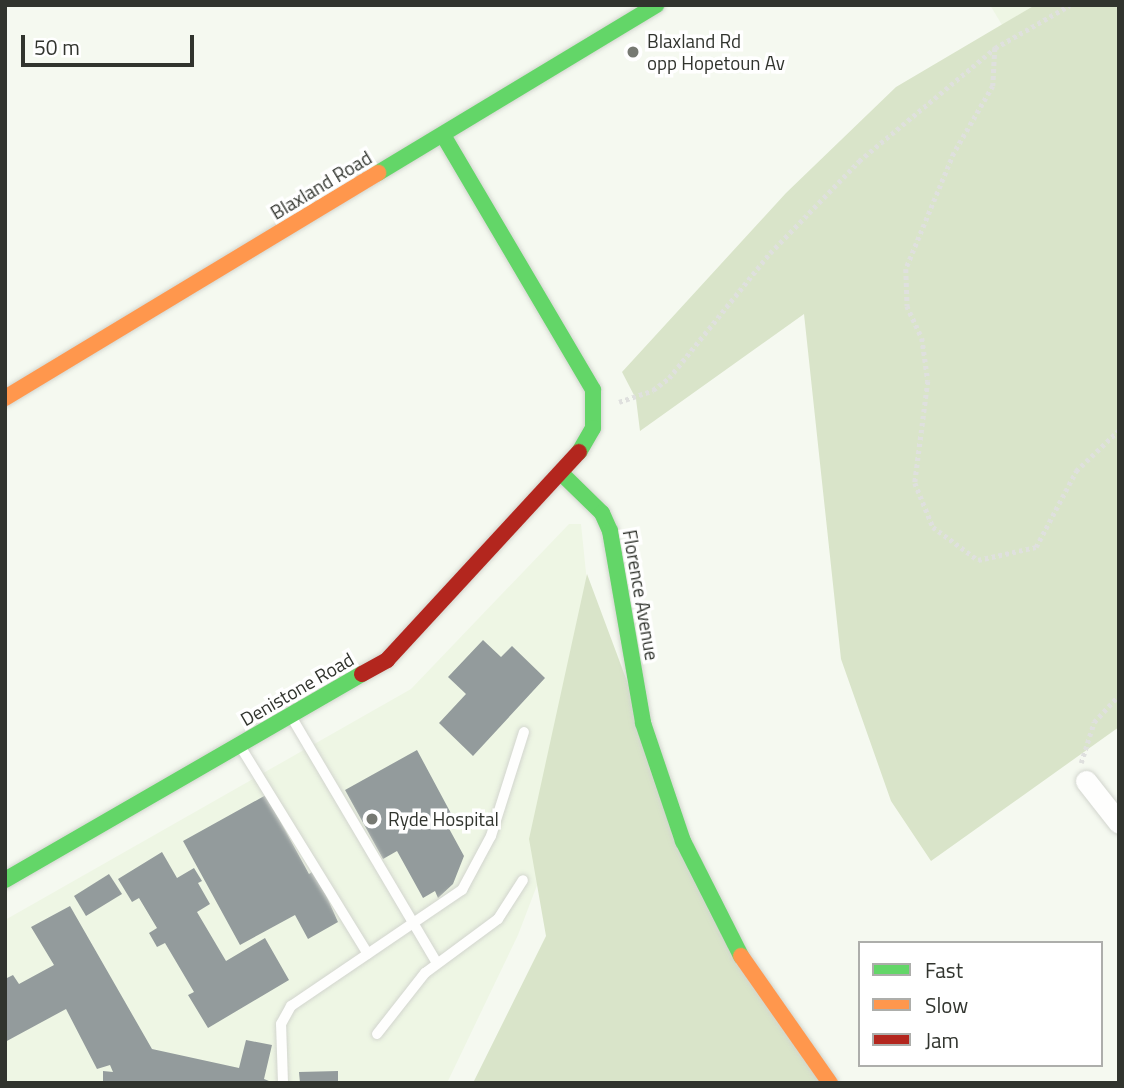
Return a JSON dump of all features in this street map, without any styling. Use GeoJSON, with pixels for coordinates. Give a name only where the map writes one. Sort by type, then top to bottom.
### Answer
{"type":"FeatureCollection","features":[{"type":"Feature","properties":{"kind":"street","name":"Blaxland Road"},"geometry":{"type":"LineString","coordinates":[[5,398],[656,5]]}},
{"type":"Feature","properties":{"kind":"street"},"geometry":{"type":"LineString","coordinates":[[443,135],[593,390],[596,408],[593,428],[562,474]]}},
{"type":"Feature","properties":{"kind":"street","name":"Denistone Road"},"geometry":{"type":"LineString","coordinates":[[5,880],[292,718],[387,660],[562,474]]}},
{"type":"Feature","properties":{"kind":"street","name":"Florence Avenue"},"geometry":{"type":"LineString","coordinates":[[562,474],[602,513],[610,531],[643,723],[683,841],[736,948],[831,1083]]}},
{"type":"Feature","properties":{"kind":"street"},"geometry":{"type":"LineString","coordinates":[[1086,781],[1119,823]]}},
{"type":"Feature","properties":{"kind":"lane"},"geometry":{"type":"LineString","coordinates":[[292,718],[437,963]]}},
{"type":"Feature","properties":{"kind":"lane"},"geometry":{"type":"LineString","coordinates":[[283,1083],[281,1024],[291,1006],[415,925],[462,890],[491,836],[524,733]]}},
{"type":"Feature","properties":{"kind":"lane"},"geometry":{"type":"LineString","coordinates":[[240,746],[368,954]]}},
{"type":"Feature","properties":{"kind":"lane"},"geometry":{"type":"LineString","coordinates":[[377,1034],[437,963],[498,919],[523,880]]}},
{"type":"Feature","properties":{"kind":"path"},"geometry":{"type":"LineString","coordinates":[[596,408],[653,390],[669,378],[770,253],[859,161],[995,48],[1070,5]]}},
{"type":"Feature","properties":{"kind":"path"},"geometry":{"type":"LineString","coordinates":[[995,48],[993,86],[954,153],[906,269],[907,306],[922,338],[928,381],[915,483],[933,527],[978,560],[1036,547],[1076,471],[1119,430]]}},
{"type":"Feature","properties":{"kind":"path"},"geometry":{"type":"LineString","coordinates":[[1086,781],[1080,760],[1087,736],[1119,695]]}},
{"type":"Feature","properties":{"kind":"shaded area"},"geometry":{"type":"Polygon","coordinates":[[[990,5],[1035,5],[1002,25],[990,5]]]}},
{"type":"Feature","properties":{"kind":"shaded area"},"geometry":{"type":"Polygon","coordinates":[[[1035,5],[1119,5],[1119,727],[931,861],[891,801],[841,659],[804,314],[640,431],[636,399],[622,372],[786,193],[896,87],[1035,5]]]}},
{"type":"Feature","properties":{"kind":"shaded area","name":"Ryde Hospital"},"geometry":{"type":"Polygon","coordinates":[[[569,524],[581,524],[601,718],[518,935],[447,1083],[5,1083],[5,920],[411,689],[569,524]]]}},
{"type":"Feature","properties":{"kind":"shaded area"},"geometry":{"type":"Polygon","coordinates":[[[587,574],[721,933],[830,1083],[473,1083],[546,936],[529,839],[587,574]]]}},
{"type":"Feature","properties":{"kind":"building"},"geometry":{"type":"Polygon","coordinates":[[[483,640],[501,657],[512,646],[545,678],[473,756],[439,723],[466,694],[448,677],[483,640]]]}},
{"type":"Feature","properties":{"kind":"building"},"geometry":{"type":"Polygon","coordinates":[[[417,750],[454,819],[446,823],[464,856],[453,884],[438,898],[435,891],[423,898],[397,851],[383,859],[345,790],[417,750]]]}},
{"type":"Feature","properties":{"kind":"building"},"geometry":{"type":"Polygon","coordinates":[[[266,795],[309,874],[315,870],[338,922],[308,939],[295,915],[240,945],[183,841],[266,795]]]}},
{"type":"Feature","properties":{"kind":"building"},"geometry":{"type":"Polygon","coordinates":[[[162,852],[177,878],[194,868],[202,881],[198,883],[210,904],[197,912],[226,961],[265,938],[289,980],[208,1028],[188,995],[194,992],[165,943],[157,947],[149,933],[157,928],[139,898],[132,902],[118,879],[162,852]]]}},
{"type":"Feature","properties":{"kind":"building"},"geometry":{"type":"Polygon","coordinates":[[[109,874],[122,894],[86,916],[74,896],[109,874]]]}},
{"type":"Feature","properties":{"kind":"building"},"geometry":{"type":"Polygon","coordinates":[[[70,906],[152,1049],[239,1068],[246,1040],[272,1045],[264,1079],[274,1083],[103,1083],[103,1071],[113,1072],[110,1065],[97,1069],[66,1009],[5,1042],[5,979],[13,975],[19,984],[54,965],[31,927],[70,906]]]}},
{"type":"Feature","properties":{"kind":"building"},"geometry":{"type":"Polygon","coordinates":[[[338,1071],[338,1083],[300,1083],[299,1072],[338,1071]]]}},
{"type":"Feature","properties":{"kind":"traffic: fast"},"geometry":{"type":"LineString","coordinates":[[378,173],[656,5]]}},
{"type":"Feature","properties":{"kind":"traffic: fast"},"geometry":{"type":"LineString","coordinates":[[443,135],[593,390],[593,428],[579,452]]}},
{"type":"Feature","properties":{"kind":"traffic: fast"},"geometry":{"type":"LineString","coordinates":[[562,474],[602,513],[610,531],[643,723],[683,841],[741,956]]}},
{"type":"Feature","properties":{"kind":"traffic: fast"},"geometry":{"type":"LineString","coordinates":[[5,880],[362,674]]}},
{"type":"Feature","properties":{"kind":"traffic: slow"},"geometry":{"type":"LineString","coordinates":[[5,398],[378,173]]}},
{"type":"Feature","properties":{"kind":"traffic: slow"},"geometry":{"type":"LineString","coordinates":[[741,956],[830,1083]]}},
{"type":"Feature","properties":{"kind":"traffic: jam"},"geometry":{"type":"LineString","coordinates":[[362,674],[387,660],[579,452]]}},
{"type":"Feature","properties":{"kind":"place","name":"Blaxland Rd opp Hopetoun Av"},"geometry":{"type":"Point","coordinates":[633,52]}},
{"type":"Feature","properties":{"kind":"place","name":"Ryde Hospital"},"geometry":{"type":"Point","coordinates":[372,819]}}]}
